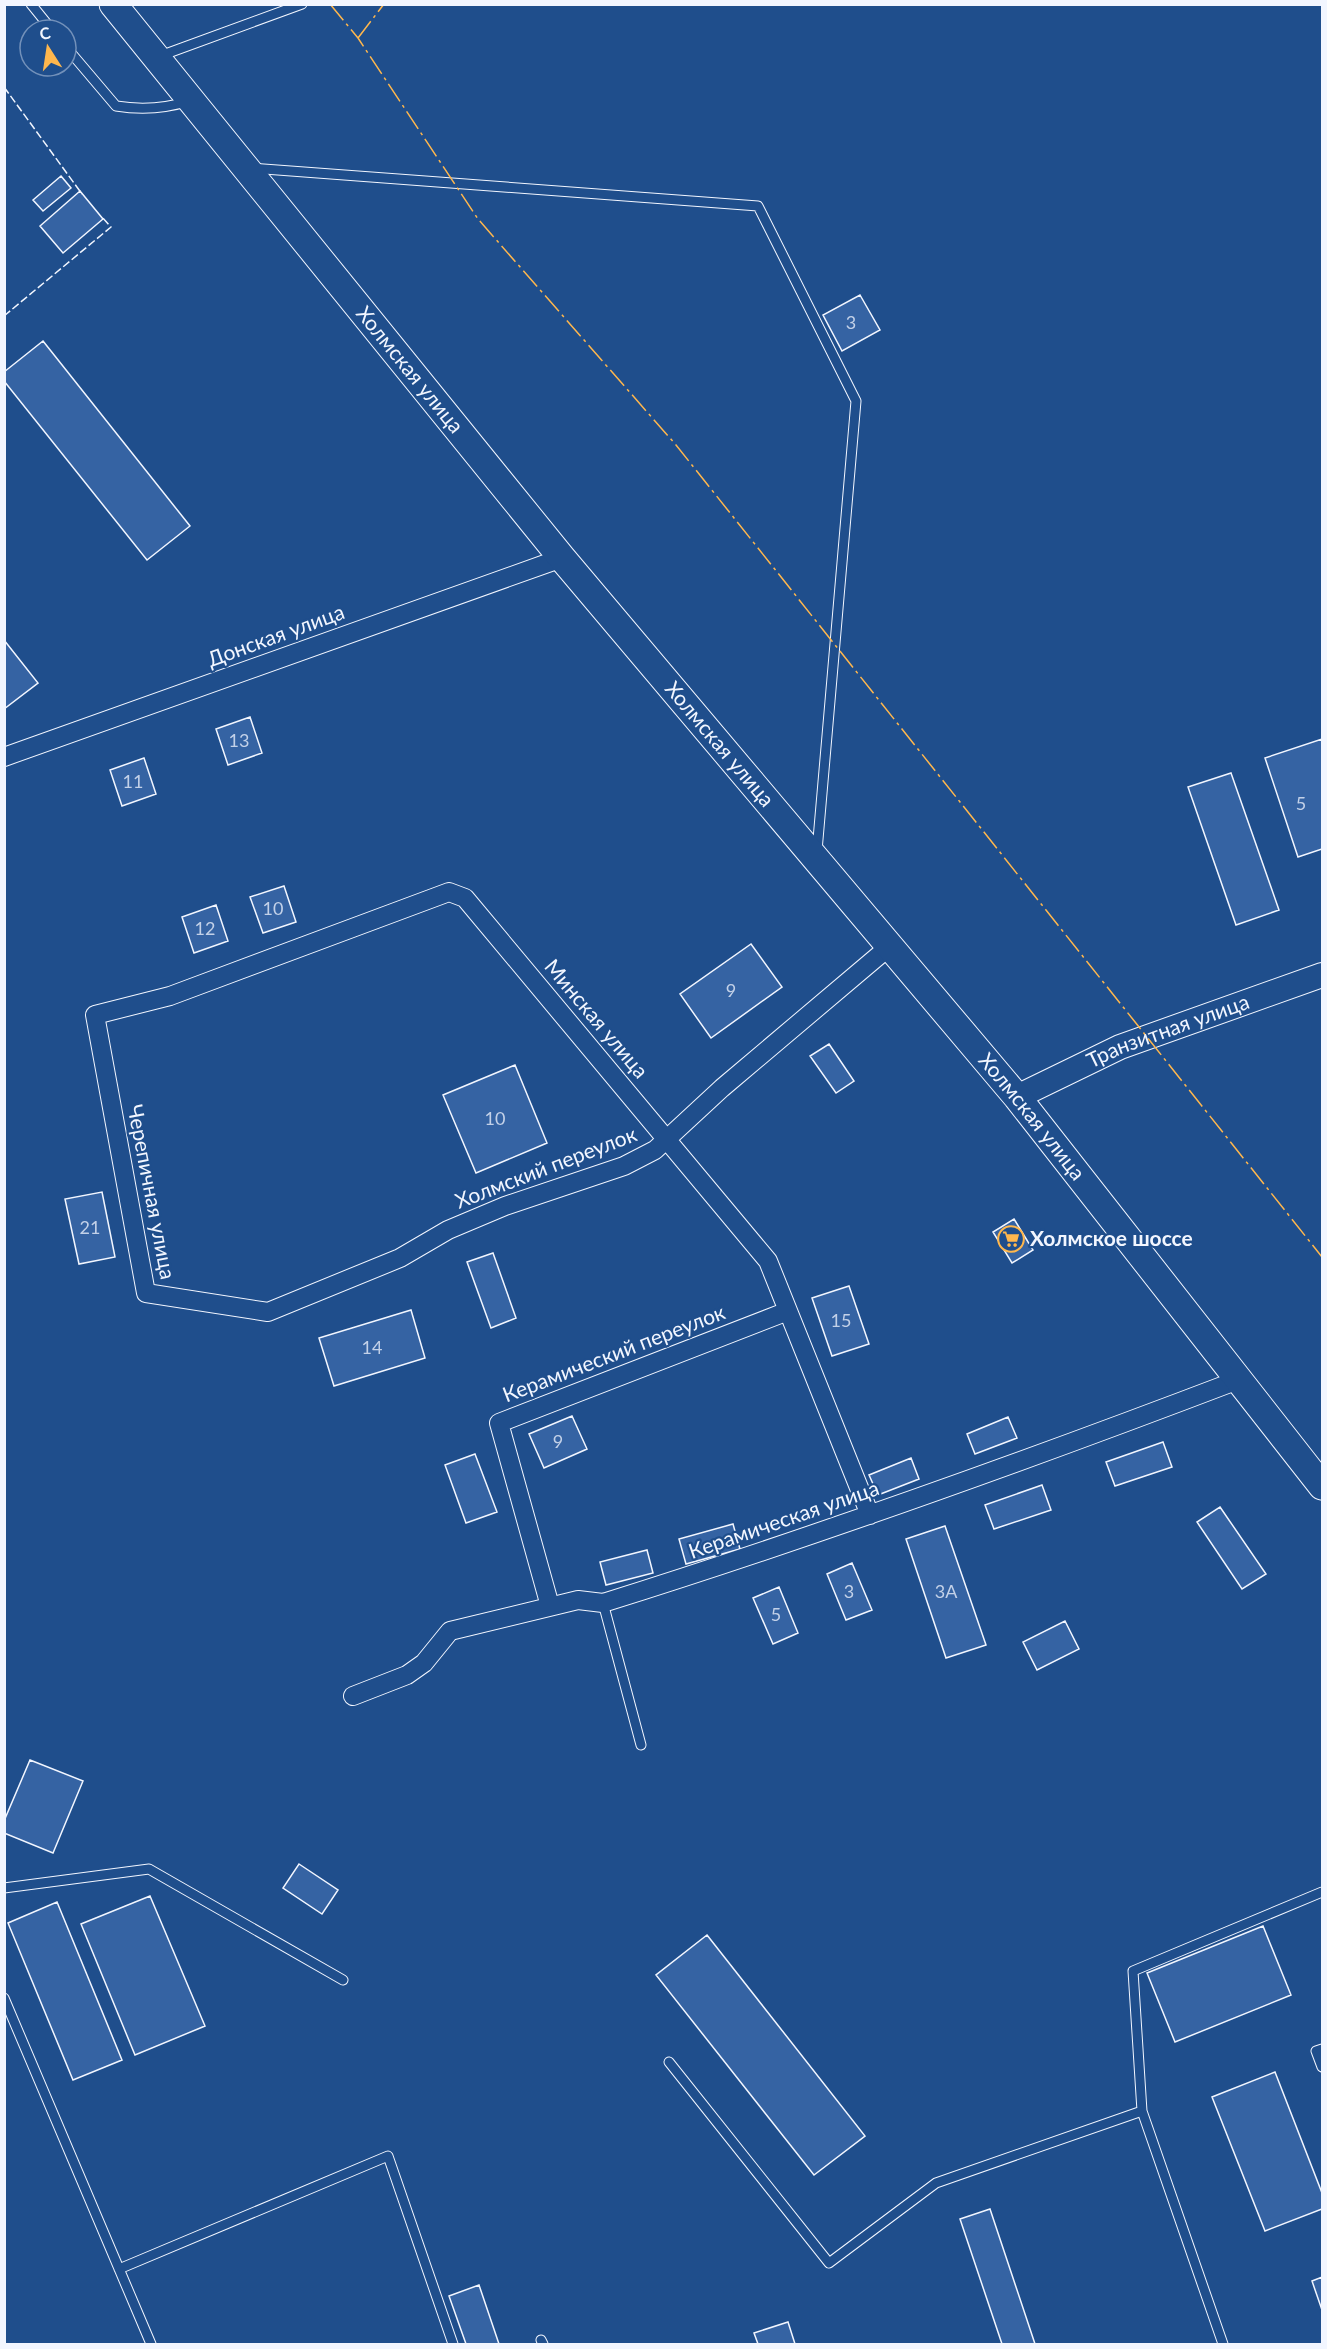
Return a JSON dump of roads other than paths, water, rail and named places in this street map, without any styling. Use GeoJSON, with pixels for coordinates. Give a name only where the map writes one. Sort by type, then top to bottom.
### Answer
{"type":"FeatureCollection","features":[{"type":"Feature","properties":{"kind":"main road","name":"Холмская улица"},"geometry":{"type":"LineString","coordinates":[[113,4],[562,558],[1017,1097],[1323,1486]]}},
{"type":"Feature","properties":{"kind":"main road","name":"Транзитная улица"},"geometry":{"type":"LineString","coordinates":[[1017,1097],[1120,1047],[1323,975]]}},
{"type":"Feature","properties":{"kind":"street","name":"Донская улица"},"geometry":{"type":"LineString","coordinates":[[4,757],[562,558]]}},
{"type":"Feature","properties":{"kind":"street","name":"Минская улица"},"geometry":{"type":"LineString","coordinates":[[95,1015],[170,996],[450,892],[465,898],[768,1261],[870,1515]]}},
{"type":"Feature","properties":{"kind":"street","name":"Холмский переулок"},"geometry":{"type":"LineString","coordinates":[[268,1312],[400,1258],[448,1230],[505,1206],[624,1166],[655,1150],[722,1088],[890,946]]}},
{"type":"Feature","properties":{"kind":"street","name":"Черепичная улица"},"geometry":{"type":"LineString","coordinates":[[95,1015],[146,1293],[268,1312]]}},
{"type":"Feature","properties":{"kind":"street","name":"Керамический переулок"},"geometry":{"type":"LineString","coordinates":[[550,1606],[499,1423],[788,1311]]}},
{"type":"Feature","properties":{"kind":"street","name":"Керамическая улица"},"geometry":{"type":"LineString","coordinates":[[353,1696],[424,1663],[450,1631],[578,1600],[603,1603],[777,1548],[1067,1445],[1238,1380]]}},
{"type":"Feature","properties":{"kind":"lane"},"geometry":{"type":"LineString","coordinates":[[31,4],[42,18]]}},
{"type":"Feature","properties":{"kind":"lane"},"geometry":{"type":"LineString","coordinates":[[156,57],[302,4]]}},
{"type":"Feature","properties":{"kind":"lane"},"geometry":{"type":"LineString","coordinates":[[78,61],[116,106],[137,109],[171,106],[191,100]]}},
{"type":"Feature","properties":{"kind":"lane"},"geometry":{"type":"LineString","coordinates":[[246,167],[758,206],[856,401],[816,858]]}},
{"type":"Feature","properties":{"kind":"lane"},"geometry":{"type":"LineString","coordinates":[[603,1603],[641,1745]]}},
{"type":"Feature","properties":{"kind":"lane"},"geometry":{"type":"LineString","coordinates":[[4,1888],[149,1869],[343,1980]]}},
{"type":"Feature","properties":{"kind":"lane"},"geometry":{"type":"LineString","coordinates":[[1223,2344],[1142,2111],[1133,1971],[1323,1892]]}},
{"type":"Feature","properties":{"kind":"lane"},"geometry":{"type":"LineString","coordinates":[[4,1998],[151,2344]]}},
{"type":"Feature","properties":{"kind":"lane"},"geometry":{"type":"LineString","coordinates":[[1323,2049],[1316,2051],[1323,2067]]}},
{"type":"Feature","properties":{"kind":"lane"},"geometry":{"type":"LineString","coordinates":[[669,2062],[829,2263],[936,2183],[1142,2111]]}},
{"type":"Feature","properties":{"kind":"lane"},"geometry":{"type":"LineString","coordinates":[[119,2269],[388,2157],[453,2344]]}},
{"type":"Feature","properties":{"kind":"place","name":"Холмское шоссе"},"geometry":{"type":"Point","coordinates":[1011,1239]}}]}
